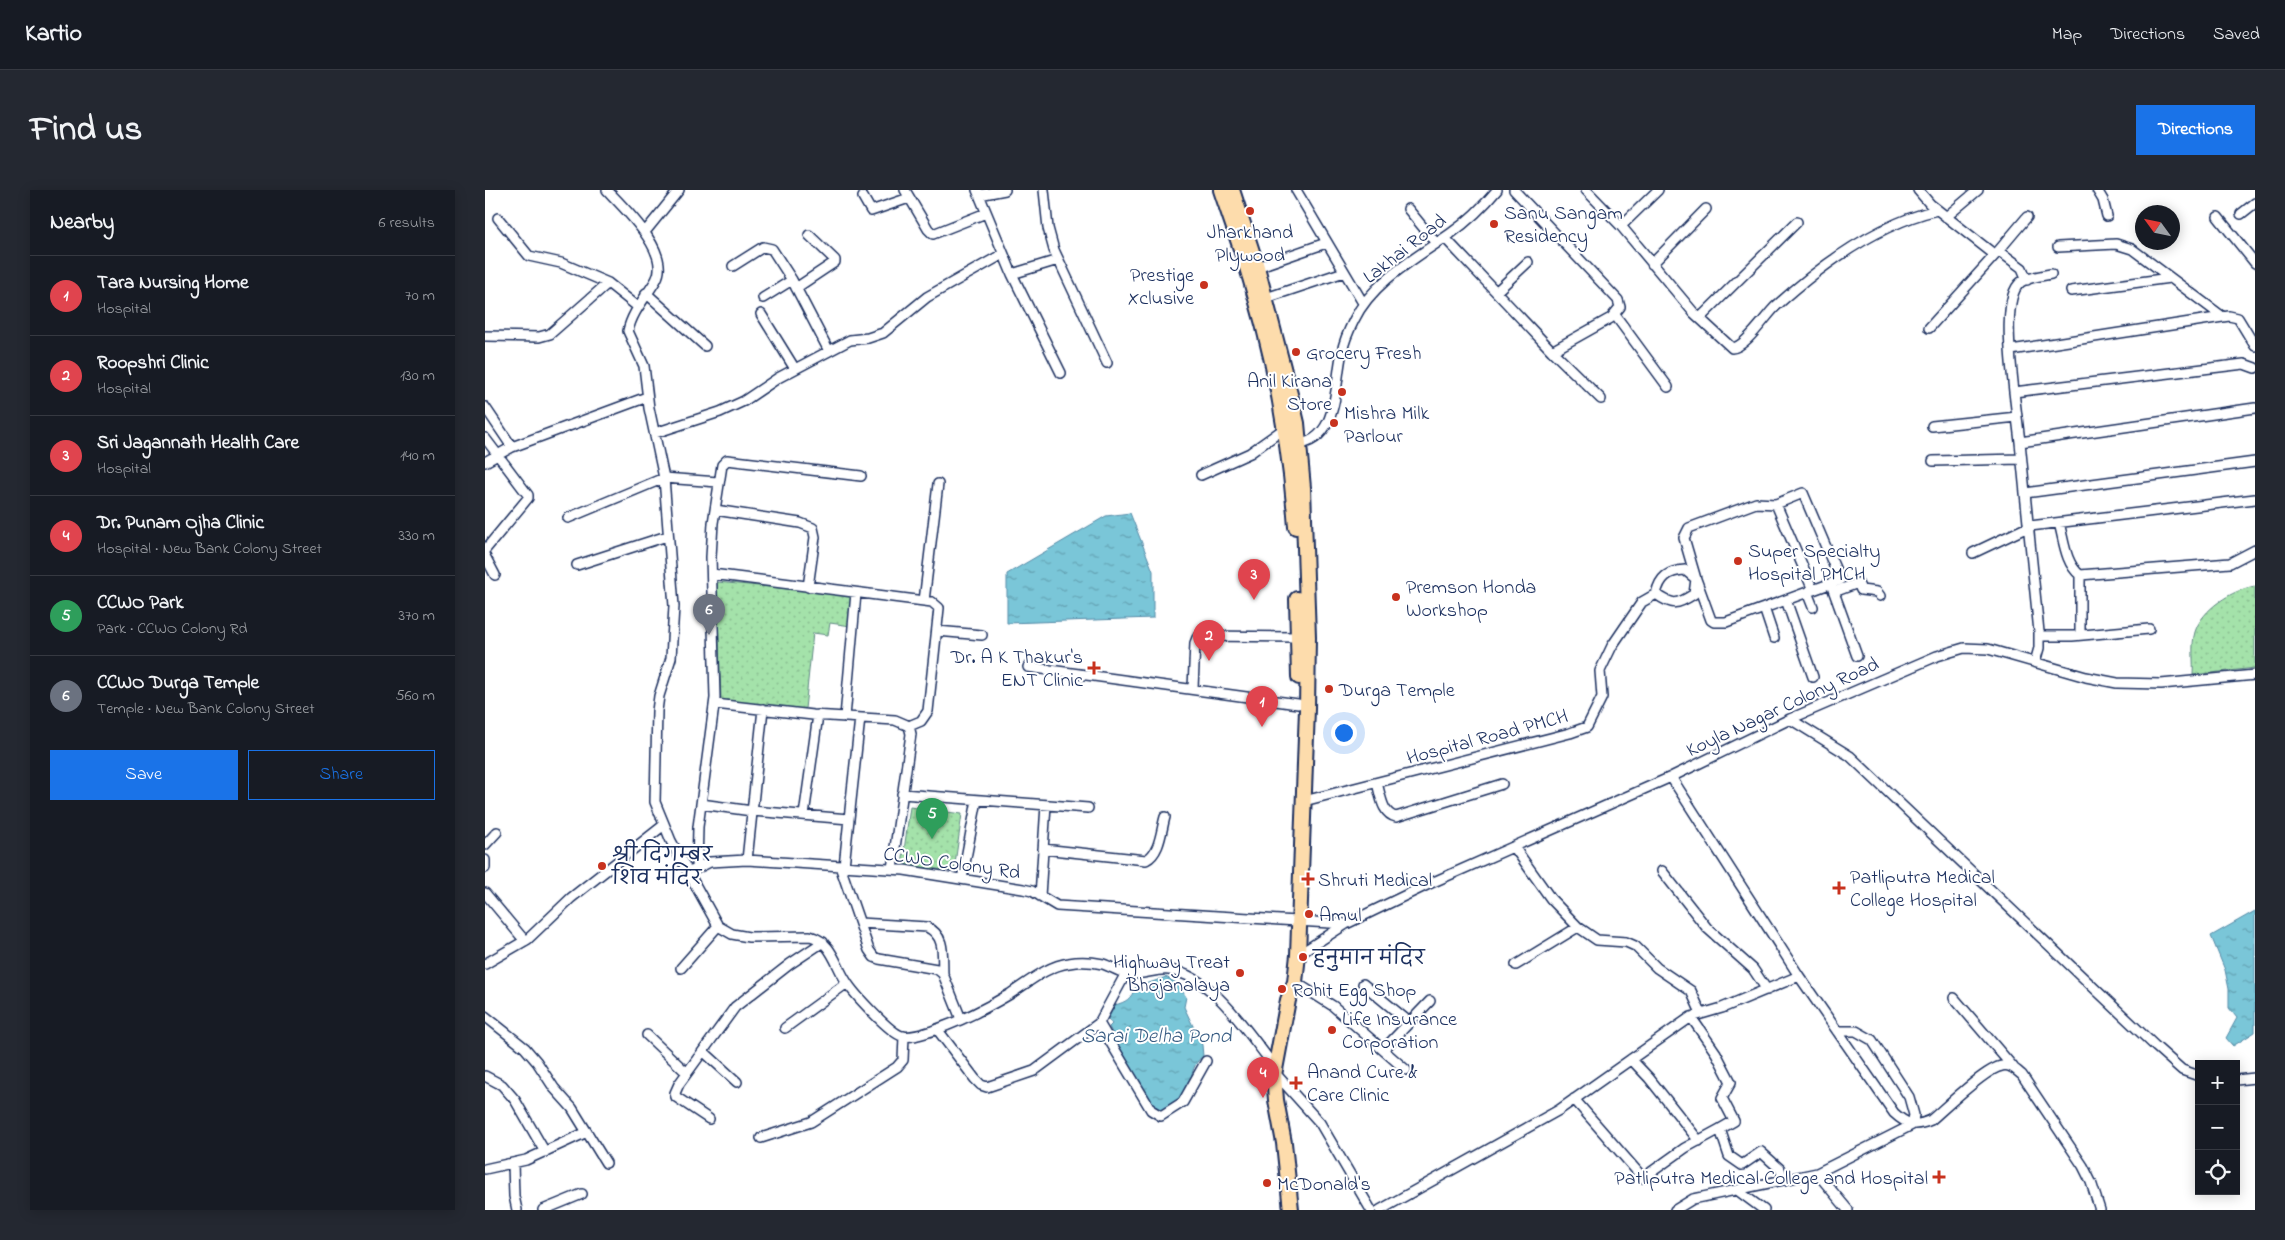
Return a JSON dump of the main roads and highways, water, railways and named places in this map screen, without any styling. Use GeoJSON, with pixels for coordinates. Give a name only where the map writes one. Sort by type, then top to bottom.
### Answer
{"type":"FeatureCollection","features":[{"type":"Feature","properties":{"kind":"highway"},"geometry":{"type":"LineString","coordinates":[[1221,190],[1254,289],[1274,370],[1285,428],[1294,445],[1307,605],[1303,683],[1304,801],[1296,921],[1287,979],[1288,1000]]}},
{"type":"Feature","properties":{"kind":"highway"},"geometry":{"type":"LineString","coordinates":[[1232,190],[1266,298],[1294,409],[1298,637],[1303,683],[1298,704],[1297,955],[1295,982],[1288,1000],[1275,1070],[1276,1100],[1284,1143],[1291,1210]]}},
{"type":"Feature","properties":{"kind":"highway"},"geometry":{"type":"LineString","coordinates":[[1276,1100],[1273,1116],[1282,1210]]}},
{"type":"Feature","properties":{"kind":"water"},"geometry":{"type":"Polygon","coordinates":[[[1130,513],[1153,571],[1153,618],[1007,623],[1007,574],[1106,516],[1130,513]]]}},
{"type":"Feature","properties":{"kind":"water"},"geometry":{"type":"Polygon","coordinates":[[[2255,911],[2255,1032],[2233,1046],[2226,1038],[2237,1018],[2229,1008],[2229,989],[2225,970],[2211,936],[2255,911]]]}},
{"type":"Feature","properties":{"kind":"water","name":"Sarai Delha Pond"},"geometry":{"type":"Polygon","coordinates":[[[1166,977],[1178,984],[1186,997],[1184,1007],[1202,1045],[1203,1056],[1194,1068],[1188,1088],[1181,1098],[1165,1112],[1153,1109],[1109,1027],[1112,1024],[1108,1019],[1115,1005],[1128,1000],[1135,988],[1166,977]]]}},
{"type":"Feature","properties":{"kind":"place","name":"Jharkhand Plywood"},"geometry":{"type":"Point","coordinates":[1250,211]}},
{"type":"Feature","properties":{"kind":"place","name":"Sanu Sangam Residency"},"geometry":{"type":"Point","coordinates":[1494,224]}},
{"type":"Feature","properties":{"kind":"place","name":"Prestige Xclusive"},"geometry":{"type":"Point","coordinates":[1204,285]}},
{"type":"Feature","properties":{"kind":"place","name":"Grocery Fresh"},"geometry":{"type":"Point","coordinates":[1296,352]}},
{"type":"Feature","properties":{"kind":"place","name":"Anil Kirana Store"},"geometry":{"type":"Point","coordinates":[1342,392]}},
{"type":"Feature","properties":{"kind":"place","name":"Mishra Milk Parlour"},"geometry":{"type":"Point","coordinates":[1334,423]}},
{"type":"Feature","properties":{"kind":"place","name":"Super Specialty Hospital PMCH"},"geometry":{"type":"Point","coordinates":[1738,561]}},
{"type":"Feature","properties":{"kind":"place","name":"Premson Honda Workshop"},"geometry":{"type":"Point","coordinates":[1396,597]}},
{"type":"Feature","properties":{"kind":"place","name":"Sri Jagannath Health Care"},"geometry":{"type":"Point","coordinates":[1254,600]}},
{"type":"Feature","properties":{"kind":"place","name":"CCWO Durga Temple"},"geometry":{"type":"Point","coordinates":[709,635]}},
{"type":"Feature","properties":{"kind":"place","name":"Roopshri Clinic"},"geometry":{"type":"Point","coordinates":[1209,661]}},
{"type":"Feature","properties":{"kind":"place","name":"Dr. A K Thakur's ENT Clinic"},"geometry":{"type":"Point","coordinates":[1094,668]}},
{"type":"Feature","properties":{"kind":"place","name":"Durga Temple"},"geometry":{"type":"Point","coordinates":[1329,689]}},
{"type":"Feature","properties":{"kind":"place","name":"Tara Nursing Home"},"geometry":{"type":"Point","coordinates":[1262,727]}},
{"type":"Feature","properties":{"kind":"place","name":"CCWO Park"},"geometry":{"type":"Point","coordinates":[932,839]}},
{"type":"Feature","properties":{"kind":"place","name":"श्री दिगम्बर शिव मंदिर"},"geometry":{"type":"Point","coordinates":[602,866]}},
{"type":"Feature","properties":{"kind":"place","name":"Shruti Medical"},"geometry":{"type":"Point","coordinates":[1308,879]}},
{"type":"Feature","properties":{"kind":"place","name":"Patliputra Medical College Hospital"},"geometry":{"type":"Point","coordinates":[1839,888]}},
{"type":"Feature","properties":{"kind":"place","name":"Amul"},"geometry":{"type":"Point","coordinates":[1309,914]}},
{"type":"Feature","properties":{"kind":"place","name":"हनुमान मंदिर"},"geometry":{"type":"Point","coordinates":[1303,957]}},
{"type":"Feature","properties":{"kind":"place","name":"Highway Treat Bhojanalaya"},"geometry":{"type":"Point","coordinates":[1240,973]}},
{"type":"Feature","properties":{"kind":"place","name":"Rohit Egg Shop"},"geometry":{"type":"Point","coordinates":[1282,989]}},
{"type":"Feature","properties":{"kind":"place","name":"Life Insurance Corporation"},"geometry":{"type":"Point","coordinates":[1332,1030]}},
{"type":"Feature","properties":{"kind":"place","name":"Anand Cure & Care Clinic"},"geometry":{"type":"Point","coordinates":[1296,1083]}},
{"type":"Feature","properties":{"kind":"place","name":"Dr. Punam Ojha Clinic"},"geometry":{"type":"Point","coordinates":[1263,1098]}},
{"type":"Feature","properties":{"kind":"place","name":"Patliputra Medical College and Hospital"},"geometry":{"type":"Point","coordinates":[1939,1177]}},
{"type":"Feature","properties":{"kind":"place","name":"McDonald's"},"geometry":{"type":"Point","coordinates":[1267,1183]}}]}
